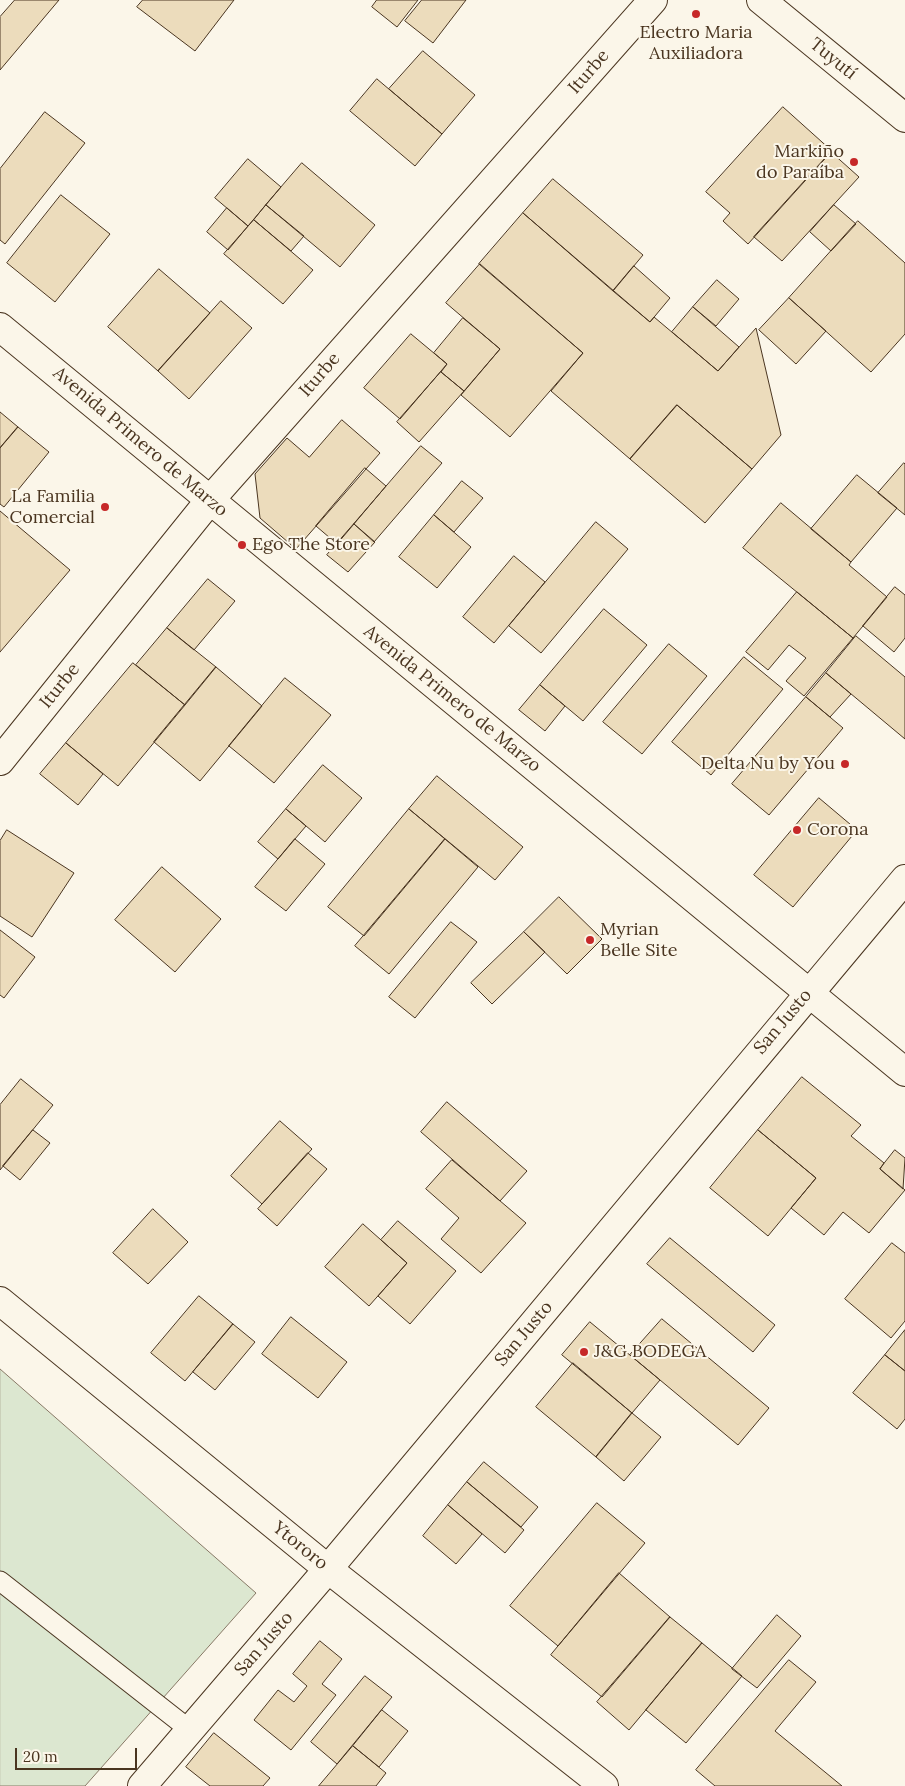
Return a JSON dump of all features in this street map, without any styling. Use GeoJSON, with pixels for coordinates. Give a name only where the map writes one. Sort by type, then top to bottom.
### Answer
{"type":"FeatureCollection","features":[{"type":"Feature","properties":{"kind":"street","name":"Iturbe"},"geometry":{"type":"LineString","coordinates":[[0,761],[210,500],[652,0]]}},
{"type":"Feature","properties":{"kind":"street","name":"Tuyutí"},"geometry":{"type":"LineString","coordinates":[[761,0],[905,118]]}},
{"type":"Feature","properties":{"kind":"street","name":"Avenida Primero de Marzo"},"geometry":{"type":"LineString","coordinates":[[0,326],[905,1072]]}},
{"type":"Feature","properties":{"kind":"street","name":"San Justo"},"geometry":{"type":"LineString","coordinates":[[142,1786],[328,1569],[808,992],[905,880]]}},
{"type":"Feature","properties":{"kind":"street","name":"Ytororo"},"geometry":{"type":"LineString","coordinates":[[0,1301],[328,1569],[604,1786]]}},
{"type":"Feature","properties":{"kind":"lane"},"geometry":{"type":"LineString","coordinates":[[0,1581],[190,1730]]}},
{"type":"Feature","properties":{"kind":"green space"},"geometry":{"type":"Polygon","coordinates":[[[0,1369],[256,1593],[85,1786],[0,1786],[0,1369]]]}},
{"type":"Feature","properties":{"kind":"building"},"geometry":{"type":"Polygon","coordinates":[[[15,0],[59,0],[0,70],[0,17],[15,0]]]}},
{"type":"Feature","properties":{"kind":"building"},"geometry":{"type":"Polygon","coordinates":[[[143,0],[234,0],[195,51],[137,7],[143,0]]]}},
{"type":"Feature","properties":{"kind":"building"},"geometry":{"type":"Polygon","coordinates":[[[377,0],[418,0],[397,27],[372,7],[377,0]]]}},
{"type":"Feature","properties":{"kind":"building"},"geometry":{"type":"Polygon","coordinates":[[[422,0],[466,0],[433,43],[405,21],[422,0]]]}},
{"type":"Feature","properties":{"kind":"building"},"geometry":{"type":"Polygon","coordinates":[[[423,51],[475,95],[442,134],[389,89],[423,51]]]}},
{"type":"Feature","properties":{"kind":"building"},"geometry":{"type":"Polygon","coordinates":[[[377,79],[442,134],[415,166],[350,111],[377,79]]]}},
{"type":"Feature","properties":{"kind":"building"},"geometry":{"type":"Polygon","coordinates":[[[783,107],[832,151],[748,244],[723,221],[730,213],[706,192],[783,107]]]}},
{"type":"Feature","properties":{"kind":"building"},"geometry":{"type":"Polygon","coordinates":[[[45,112],[85,143],[5,244],[0,240],[0,169],[45,112]]]}},
{"type":"Feature","properties":{"kind":"building"},"geometry":{"type":"Polygon","coordinates":[[[831,152],[859,177],[782,261],[754,237],[831,152]]]}},
{"type":"Feature","properties":{"kind":"building"},"geometry":{"type":"Polygon","coordinates":[[[248,159],[281,187],[248,226],[215,198],[248,159]]]}},
{"type":"Feature","properties":{"kind":"building"},"geometry":{"type":"Polygon","coordinates":[[[302,163],[375,225],[340,267],[266,205],[302,163]]]}},
{"type":"Feature","properties":{"kind":"building"},"geometry":{"type":"Polygon","coordinates":[[[553,179],[643,255],[613,291],[523,213],[553,179]]]}},
{"type":"Feature","properties":{"kind":"building"},"geometry":{"type":"Polygon","coordinates":[[[61,195],[110,234],[55,302],[7,263],[61,195]]]}},
{"type":"Feature","properties":{"kind":"building"},"geometry":{"type":"Polygon","coordinates":[[[266,205],[304,236],[291,251],[254,220],[266,205]]]}},
{"type":"Feature","properties":{"kind":"building"},"geometry":{"type":"Polygon","coordinates":[[[834,205],[856,224],[831,251],[810,232],[834,205]]]}},
{"type":"Feature","properties":{"kind":"building"},"geometry":{"type":"Polygon","coordinates":[[[227,208],[248,226],[228,250],[207,232],[227,208]]]}},
{"type":"Feature","properties":{"kind":"building"},"geometry":{"type":"Polygon","coordinates":[[[523,213],[650,322],[654,317],[718,371],[756,328],[781,435],[752,469],[677,405],[630,459],[551,391],[583,353],[479,264],[523,213]]]}},
{"type":"Feature","properties":{"kind":"building"},"geometry":{"type":"Polygon","coordinates":[[[254,220],[313,270],[283,304],[224,254],[254,220]]]}},
{"type":"Feature","properties":{"kind":"building"},"geometry":{"type":"Polygon","coordinates":[[[858,221],[905,263],[905,334],[871,372],[789,298],[858,221]]]}},
{"type":"Feature","properties":{"kind":"building"},"geometry":{"type":"Polygon","coordinates":[[[480,264],[583,353],[510,437],[461,395],[500,349],[446,303],[480,264]]]}},
{"type":"Feature","properties":{"kind":"building"},"geometry":{"type":"Polygon","coordinates":[[[634,266],[670,298],[650,322],[613,291],[634,266]]]}},
{"type":"Feature","properties":{"kind":"building"},"geometry":{"type":"Polygon","coordinates":[[[159,269],[210,313],[158,371],[108,327],[159,269]]]}},
{"type":"Feature","properties":{"kind":"building"},"geometry":{"type":"Polygon","coordinates":[[[717,280],[739,299],[716,326],[693,307],[717,280]]]}},
{"type":"Feature","properties":{"kind":"building"},"geometry":{"type":"Polygon","coordinates":[[[789,298],[826,331],[796,364],[759,330],[789,298]]]}},
{"type":"Feature","properties":{"kind":"building"},"geometry":{"type":"Polygon","coordinates":[[[221,301],[252,328],[189,399],[158,371],[221,301]]]}},
{"type":"Feature","properties":{"kind":"building"},"geometry":{"type":"Polygon","coordinates":[[[693,307],[739,347],[718,371],[672,332],[693,307]]]}},
{"type":"Feature","properties":{"kind":"building"},"geometry":{"type":"Polygon","coordinates":[[[463,318],[500,349],[464,391],[441,372],[447,364],[434,353],[463,318]]]}},
{"type":"Feature","properties":{"kind":"building"},"geometry":{"type":"Polygon","coordinates":[[[411,334],[447,364],[400,419],[364,388],[411,334]]]}},
{"type":"Feature","properties":{"kind":"building"},"geometry":{"type":"Polygon","coordinates":[[[441,372],[464,391],[419,442],[397,422],[441,372]]]}},
{"type":"Feature","properties":{"kind":"building"},"geometry":{"type":"Polygon","coordinates":[[[677,405],[752,469],[705,523],[630,459],[677,405]]]}},
{"type":"Feature","properties":{"kind":"building"},"geometry":{"type":"Polygon","coordinates":[[[0,412],[18,427],[0,448],[0,412]]]}},
{"type":"Feature","properties":{"kind":"building"},"geometry":{"type":"Polygon","coordinates":[[[342,420],[380,453],[296,549],[260,518],[255,474],[287,438],[309,457],[342,420]]]}},
{"type":"Feature","properties":{"kind":"building"},"geometry":{"type":"Polygon","coordinates":[[[18,427],[49,452],[4,507],[0,504],[0,448],[18,427]]]}},
{"type":"Feature","properties":{"kind":"building"},"geometry":{"type":"Polygon","coordinates":[[[421,446],[442,463],[374,542],[354,524],[421,446]]]}},
{"type":"Feature","properties":{"kind":"building"},"geometry":{"type":"Polygon","coordinates":[[[905,464],[905,515],[878,493],[905,464]]]}},
{"type":"Feature","properties":{"kind":"building"},"geometry":{"type":"Polygon","coordinates":[[[365,468],[386,486],[337,544],[316,526],[365,468]]]}},
{"type":"Feature","properties":{"kind":"building"},"geometry":{"type":"Polygon","coordinates":[[[857,475],[897,508],[851,562],[811,529],[857,475]]]}},
{"type":"Feature","properties":{"kind":"building"},"geometry":{"type":"Polygon","coordinates":[[[462,481],[483,498],[454,532],[434,515],[462,481]]]}},
{"type":"Feature","properties":{"kind":"building"},"geometry":{"type":"Polygon","coordinates":[[[781,503],[851,562],[849,565],[887,597],[853,638],[743,548],[781,503]]]}},
{"type":"Feature","properties":{"kind":"building"},"geometry":{"type":"Polygon","coordinates":[[[0,511],[70,570],[0,652],[0,511]]]}},
{"type":"Feature","properties":{"kind":"building"},"geometry":{"type":"Polygon","coordinates":[[[434,515],[471,547],[437,588],[399,557],[434,515]]]}},
{"type":"Feature","properties":{"kind":"building"},"geometry":{"type":"Polygon","coordinates":[[[596,522],[628,549],[541,653],[509,626],[596,522]]]}},
{"type":"Feature","properties":{"kind":"building"},"geometry":{"type":"Polygon","coordinates":[[[354,524],[375,542],[348,572],[327,555],[354,524]]]}},
{"type":"Feature","properties":{"kind":"building"},"geometry":{"type":"Polygon","coordinates":[[[514,556],[545,582],[494,643],[463,617],[514,556]]]}},
{"type":"Feature","properties":{"kind":"building"},"geometry":{"type":"Polygon","coordinates":[[[208,579],[235,601],[194,650],[167,628],[208,579]]]}},
{"type":"Feature","properties":{"kind":"building"},"geometry":{"type":"Polygon","coordinates":[[[895,587],[905,595],[905,638],[894,652],[863,626],[895,587]]]}},
{"type":"Feature","properties":{"kind":"building"},"geometry":{"type":"Polygon","coordinates":[[[797,592],[853,638],[804,696],[786,681],[806,658],[789,645],[768,670],[746,652],[797,592]]]}},
{"type":"Feature","properties":{"kind":"building"},"geometry":{"type":"Polygon","coordinates":[[[604,609],[647,645],[583,721],[540,685],[604,609]]]}},
{"type":"Feature","properties":{"kind":"building"},"geometry":{"type":"Polygon","coordinates":[[[167,628],[216,667],[185,705],[136,665],[167,628]]]}},
{"type":"Feature","properties":{"kind":"building"},"geometry":{"type":"Polygon","coordinates":[[[856,636],[905,677],[905,739],[826,673],[856,636]]]}},
{"type":"Feature","properties":{"kind":"building"},"geometry":{"type":"Polygon","coordinates":[[[669,644],[707,676],[642,754],[603,722],[669,644]]]}},
{"type":"Feature","properties":{"kind":"building"},"geometry":{"type":"Polygon","coordinates":[[[744,657],[783,689],[711,775],[672,742],[744,657]]]}},
{"type":"Feature","properties":{"kind":"building"},"geometry":{"type":"Polygon","coordinates":[[[133,663],[185,705],[118,786],[66,743],[133,663]]]}},
{"type":"Feature","properties":{"kind":"building"},"geometry":{"type":"Polygon","coordinates":[[[216,667],[262,706],[200,781],[154,742],[216,667]]]}},
{"type":"Feature","properties":{"kind":"building"},"geometry":{"type":"Polygon","coordinates":[[[826,673],[851,694],[830,717],[806,697],[826,673]]]}},
{"type":"Feature","properties":{"kind":"building"},"geometry":{"type":"Polygon","coordinates":[[[285,678],[331,715],[274,783],[229,746],[285,678]]]}},
{"type":"Feature","properties":{"kind":"building"},"geometry":{"type":"Polygon","coordinates":[[[540,685],[565,706],[545,731],[519,710],[540,685]]]}},
{"type":"Feature","properties":{"kind":"building"},"geometry":{"type":"Polygon","coordinates":[[[806,697],[843,728],[769,815],[732,784],[806,697]]]}},
{"type":"Feature","properties":{"kind":"building"},"geometry":{"type":"Polygon","coordinates":[[[66,743],[103,774],[78,805],[40,774],[66,743]]]}},
{"type":"Feature","properties":{"kind":"building"},"geometry":{"type":"Polygon","coordinates":[[[323,765],[362,798],[325,842],[286,809],[323,765]]]}},
{"type":"Feature","properties":{"kind":"building"},"geometry":{"type":"Polygon","coordinates":[[[437,776],[523,847],[495,880],[409,809],[437,776]]]}},
{"type":"Feature","properties":{"kind":"building"},"geometry":{"type":"Polygon","coordinates":[[[819,798],[857,830],[793,907],[754,875],[819,798]]]}},
{"type":"Feature","properties":{"kind":"building"},"geometry":{"type":"Polygon","coordinates":[[[286,809],[306,826],[278,859],[258,842],[286,809]]]}},
{"type":"Feature","properties":{"kind":"building"},"geometry":{"type":"Polygon","coordinates":[[[409,809],[445,839],[364,936],[328,907],[409,809]]]}},
{"type":"Feature","properties":{"kind":"building"},"geometry":{"type":"Polygon","coordinates":[[[7,830],[74,873],[32,937],[0,916],[0,841],[7,830]]]}},
{"type":"Feature","properties":{"kind":"building"},"geometry":{"type":"Polygon","coordinates":[[[295,839],[325,864],[286,911],[255,887],[295,839]]]}},
{"type":"Feature","properties":{"kind":"building"},"geometry":{"type":"Polygon","coordinates":[[[445,839],[478,867],[389,974],[355,946],[445,839]]]}},
{"type":"Feature","properties":{"kind":"building"},"geometry":{"type":"Polygon","coordinates":[[[162,867],[221,919],[175,972],[115,920],[162,867]]]}},
{"type":"Feature","properties":{"kind":"building"},"geometry":{"type":"Polygon","coordinates":[[[559,897],[602,939],[567,974],[524,932],[559,897]]]}},
{"type":"Feature","properties":{"kind":"building"},"geometry":{"type":"Polygon","coordinates":[[[451,922],[477,942],[415,1018],[389,997],[451,922]]]}},
{"type":"Feature","properties":{"kind":"building"},"geometry":{"type":"Polygon","coordinates":[[[0,930],[35,957],[4,998],[0,995],[0,930]]]}},
{"type":"Feature","properties":{"kind":"building"},"geometry":{"type":"Polygon","coordinates":[[[524,932],[545,952],[492,1004],[471,983],[524,932]]]}},
{"type":"Feature","properties":{"kind":"building"},"geometry":{"type":"Polygon","coordinates":[[[802,1077],[861,1125],[851,1136],[884,1163],[880,1169],[905,1190],[869,1233],[843,1212],[824,1235],[791,1208],[816,1178],[758,1130],[802,1077]]]}},
{"type":"Feature","properties":{"kind":"building"},"geometry":{"type":"Polygon","coordinates":[[[21,1079],[53,1105],[0,1170],[0,1105],[21,1079]]]}},
{"type":"Feature","properties":{"kind":"building"},"geometry":{"type":"Polygon","coordinates":[[[447,1102],[527,1171],[500,1201],[421,1132],[447,1102]]]}},
{"type":"Feature","properties":{"kind":"building"},"geometry":{"type":"Polygon","coordinates":[[[280,1121],[312,1149],[262,1204],[231,1176],[280,1121]]]}},
{"type":"Feature","properties":{"kind":"building"},"geometry":{"type":"Polygon","coordinates":[[[33,1130],[50,1143],[20,1180],[3,1166],[33,1130]]]}},
{"type":"Feature","properties":{"kind":"building"},"geometry":{"type":"Polygon","coordinates":[[[758,1130],[816,1178],[768,1236],[710,1188],[758,1130]]]}},
{"type":"Feature","properties":{"kind":"building"},"geometry":{"type":"Polygon","coordinates":[[[895,1150],[905,1158],[903,1189],[880,1169],[895,1150]]]}},
{"type":"Feature","properties":{"kind":"building"},"geometry":{"type":"Polygon","coordinates":[[[308,1153],[327,1169],[277,1226],[258,1209],[308,1153]]]}},
{"type":"Feature","properties":{"kind":"building"},"geometry":{"type":"Polygon","coordinates":[[[452,1160],[526,1223],[481,1273],[441,1239],[459,1218],[426,1189],[452,1160]]]}},
{"type":"Feature","properties":{"kind":"building"},"geometry":{"type":"Polygon","coordinates":[[[153,1209],[188,1242],[148,1284],[113,1253],[153,1209]]]}},
{"type":"Feature","properties":{"kind":"building"},"geometry":{"type":"Polygon","coordinates":[[[398,1221],[456,1271],[410,1324],[378,1296],[407,1263],[381,1240],[398,1221]]]}},
{"type":"Feature","properties":{"kind":"building"},"geometry":{"type":"Polygon","coordinates":[[[363,1224],[407,1263],[369,1306],[325,1267],[363,1224]]]}},
{"type":"Feature","properties":{"kind":"building"},"geometry":{"type":"Polygon","coordinates":[[[670,1238],[775,1325],[753,1352],[647,1264],[670,1238]]]}},
{"type":"Feature","properties":{"kind":"building"},"geometry":{"type":"Polygon","coordinates":[[[892,1243],[905,1253],[905,1321],[891,1338],[845,1299],[892,1243]]]}},
{"type":"Feature","properties":{"kind":"building"},"geometry":{"type":"Polygon","coordinates":[[[199,1296],[233,1324],[185,1381],[151,1353],[199,1296]]]}},
{"type":"Feature","properties":{"kind":"building"},"geometry":{"type":"Polygon","coordinates":[[[291,1317],[347,1362],[318,1398],[262,1354],[291,1317]]]}},
{"type":"Feature","properties":{"kind":"building"},"geometry":{"type":"Polygon","coordinates":[[[662,1319],[769,1408],[738,1445],[630,1355],[662,1319]]]}},
{"type":"Feature","properties":{"kind":"building"},"geometry":{"type":"Polygon","coordinates":[[[590,1322],[660,1380],[632,1413],[562,1355],[590,1322]]]}},
{"type":"Feature","properties":{"kind":"building"},"geometry":{"type":"Polygon","coordinates":[[[233,1324],[255,1342],[215,1390],[193,1372],[233,1324]]]}},
{"type":"Feature","properties":{"kind":"building"},"geometry":{"type":"Polygon","coordinates":[[[905,1330],[905,1371],[885,1355],[905,1330]]]}},
{"type":"Feature","properties":{"kind":"building"},"geometry":{"type":"Polygon","coordinates":[[[885,1355],[905,1371],[905,1419],[897,1429],[853,1393],[885,1355]]]}},
{"type":"Feature","properties":{"kind":"building"},"geometry":{"type":"Polygon","coordinates":[[[573,1363],[632,1413],[596,1457],[536,1407],[573,1363]]]}},
{"type":"Feature","properties":{"kind":"building"},"geometry":{"type":"Polygon","coordinates":[[[632,1413],[661,1437],[624,1481],[596,1457],[632,1413]]]}},
{"type":"Feature","properties":{"kind":"building"},"geometry":{"type":"Polygon","coordinates":[[[484,1462],[538,1507],[521,1527],[467,1482],[484,1462]]]}},
{"type":"Feature","properties":{"kind":"building"},"geometry":{"type":"Polygon","coordinates":[[[467,1482],[524,1530],[505,1553],[448,1505],[467,1482]]]}},
{"type":"Feature","properties":{"kind":"building"},"geometry":{"type":"Polygon","coordinates":[[[597,1503],[645,1543],[558,1646],[510,1606],[597,1503]]]}},
{"type":"Feature","properties":{"kind":"building"},"geometry":{"type":"Polygon","coordinates":[[[448,1505],[482,1534],[456,1564],[423,1536],[448,1505]]]}},
{"type":"Feature","properties":{"kind":"building"},"geometry":{"type":"Polygon","coordinates":[[[619,1573],[670,1617],[602,1697],[551,1655],[619,1573]]]}},
{"type":"Feature","properties":{"kind":"building"},"geometry":{"type":"Polygon","coordinates":[[[777,1615],[801,1636],[757,1688],[732,1669],[777,1615]]]}},
{"type":"Feature","properties":{"kind":"building"},"geometry":{"type":"Polygon","coordinates":[[[670,1617],[702,1643],[629,1730],[597,1702],[670,1617]]]}},
{"type":"Feature","properties":{"kind":"building"},"geometry":{"type":"Polygon","coordinates":[[[320,1641],[342,1659],[322,1684],[336,1695],[291,1750],[254,1720],[278,1690],[294,1702],[307,1686],[293,1674],[320,1641]]]}},
{"type":"Feature","properties":{"kind":"building"},"geometry":{"type":"Polygon","coordinates":[[[702,1643],[742,1676],[686,1743],[646,1710],[702,1643]]]}},
{"type":"Feature","properties":{"kind":"building"},"geometry":{"type":"Polygon","coordinates":[[[789,1660],[816,1682],[775,1731],[842,1786],[715,1786],[696,1770],[789,1660]]]}},
{"type":"Feature","properties":{"kind":"building"},"geometry":{"type":"Polygon","coordinates":[[[365,1676],[392,1697],[337,1764],[311,1742],[365,1676]]]}},
{"type":"Feature","properties":{"kind":"building"},"geometry":{"type":"Polygon","coordinates":[[[382,1710],[408,1731],[379,1767],[353,1746],[382,1710]]]}},
{"type":"Feature","properties":{"kind":"building"},"geometry":{"type":"Polygon","coordinates":[[[214,1733],[270,1778],[263,1786],[210,1786],[186,1767],[214,1733]]]}},
{"type":"Feature","properties":{"kind":"building"},"geometry":{"type":"Polygon","coordinates":[[[353,1746],[386,1773],[376,1786],[319,1786],[353,1746]]]}},
{"type":"Feature","properties":{"kind":"place","name":"Electro Maria Auxiliadora"},"geometry":{"type":"Point","coordinates":[696,14]}},
{"type":"Feature","properties":{"kind":"place","name":"Markiño do Paraíba"},"geometry":{"type":"Point","coordinates":[854,162]}},
{"type":"Feature","properties":{"kind":"place","name":"La Familia Comercial"},"geometry":{"type":"Point","coordinates":[105,507]}},
{"type":"Feature","properties":{"kind":"place","name":"Ego The Store"},"geometry":{"type":"Point","coordinates":[242,545]}},
{"type":"Feature","properties":{"kind":"place","name":"Delta Nu by You"},"geometry":{"type":"Point","coordinates":[845,764]}},
{"type":"Feature","properties":{"kind":"place","name":"Corona"},"geometry":{"type":"Point","coordinates":[797,830]}},
{"type":"Feature","properties":{"kind":"place","name":"Myrian Belle Site"},"geometry":{"type":"Point","coordinates":[590,940]}},
{"type":"Feature","properties":{"kind":"place","name":"J&G BODEGA"},"geometry":{"type":"Point","coordinates":[584,1352]}}]}
